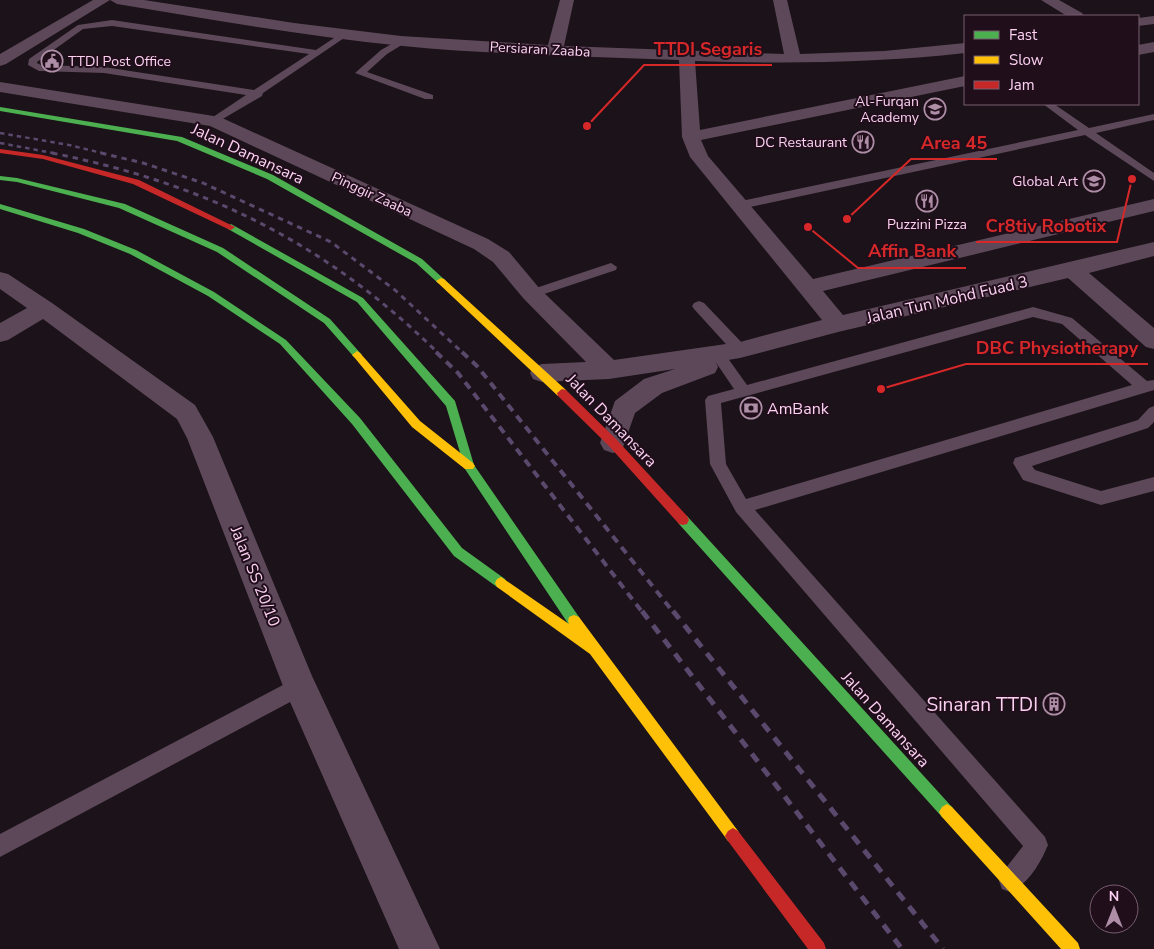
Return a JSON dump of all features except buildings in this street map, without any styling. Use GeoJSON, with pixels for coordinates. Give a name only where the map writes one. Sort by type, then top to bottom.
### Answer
{"type":"FeatureCollection","features":[{"type":"Feature","properties":{"kind":"main road","name":"Jalan Damansara"},"geometry":{"type":"LineString","coordinates":[[0,108],[179,139],[270,178],[419,261],[542,372],[613,443],[1072,949]]}},
{"type":"Feature","properties":{"kind":"main road"},"geometry":{"type":"LineString","coordinates":[[0,152],[42,157],[136,182],[240,231],[360,300],[451,404],[469,466]]}},
{"type":"Feature","properties":{"kind":"main road"},"geometry":{"type":"LineString","coordinates":[[0,178],[17,180],[122,206],[220,250],[327,321],[416,424],[469,466],[592,648],[818,949]]}},
{"type":"Feature","properties":{"kind":"main road"},"geometry":{"type":"LineString","coordinates":[[0,206],[81,231],[133,252],[212,294],[283,342],[356,421],[458,552],[592,648]]}},
{"type":"Feature","properties":{"kind":"street"},"geometry":{"type":"LineString","coordinates":[[0,61],[103,0]]}},
{"type":"Feature","properties":{"kind":"street","name":"Persiaran Zaaba"},"geometry":{"type":"LineString","coordinates":[[117,0],[402,41],[555,50],[793,59],[887,55],[964,48]]}},
{"type":"Feature","properties":{"kind":"street"},"geometry":{"type":"LineString","coordinates":[[198,12],[215,0]]}},
{"type":"Feature","properties":{"kind":"street"},"geometry":{"type":"LineString","coordinates":[[555,50],[567,0]]}},
{"type":"Feature","properties":{"kind":"street"},"geometry":{"type":"LineString","coordinates":[[780,0],[793,59]]}},
{"type":"Feature","properties":{"kind":"street"},"geometry":{"type":"LineString","coordinates":[[1048,0],[1075,15]]}},
{"type":"Feature","properties":{"kind":"street"},"geometry":{"type":"LineString","coordinates":[[1139,22],[1154,20]]}},
{"type":"Feature","properties":{"kind":"street"},"geometry":{"type":"LineString","coordinates":[[1139,50],[1154,47]]}},
{"type":"Feature","properties":{"kind":"street"},"geometry":{"type":"LineString","coordinates":[[687,56],[691,137],[699,157],[741,205],[838,324]]}},
{"type":"Feature","properties":{"kind":"street"},"geometry":{"type":"LineString","coordinates":[[691,137],[964,81]]}},
{"type":"Feature","properties":{"kind":"street","name":"Pinggir Zaaba"},"geometry":{"type":"LineString","coordinates":[[0,87],[214,121],[481,244],[501,257],[532,294],[609,370]]}},
{"type":"Feature","properties":{"kind":"street"},"geometry":{"type":"LineString","coordinates":[[179,139],[214,121]]}},
{"type":"Feature","properties":{"kind":"street"},"geometry":{"type":"LineString","coordinates":[[807,288],[1154,205]]}},
{"type":"Feature","properties":{"kind":"street","name":"Jalan Tun Mohd Fuad 3"},"geometry":{"type":"LineString","coordinates":[[613,443],[624,408],[653,386],[731,356],[838,324],[1154,249]]}},
{"type":"Feature","properties":{"kind":"street"},"geometry":{"type":"LineString","coordinates":[[1072,270],[1154,341]]}},
{"type":"Feature","properties":{"kind":"street","name":"Jalan SS 20/10"},"geometry":{"type":"LineString","coordinates":[[0,279],[44,308],[186,412],[200,437],[300,686],[420,949]]}},
{"type":"Feature","properties":{"kind":"street"},"geometry":{"type":"LineString","coordinates":[[0,334],[44,308]]}},
{"type":"Feature","properties":{"kind":"street","name":"Jalan Tun Mohd Fuad 3"},"geometry":{"type":"LineString","coordinates":[[542,372],[609,370],[731,356]]}},
{"type":"Feature","properties":{"kind":"lane"},"geometry":{"type":"LineString","coordinates":[[258,94],[104,70],[39,68],[33,65],[32,61],[81,27],[112,23],[318,53]]}},
{"type":"Feature","properties":{"kind":"lane"},"geometry":{"type":"LineString","coordinates":[[214,121],[258,94],[346,34]]}},
{"type":"Feature","properties":{"kind":"lane"},"geometry":{"type":"LineString","coordinates":[[402,41],[384,52],[360,73],[429,97]]}},
{"type":"Feature","properties":{"kind":"lane"},"geometry":{"type":"LineString","coordinates":[[257,52],[266,46]]}},
{"type":"Feature","properties":{"kind":"lane"},"geometry":{"type":"LineString","coordinates":[[206,85],[216,79]]}},
{"type":"Feature","properties":{"kind":"lane"},"geometry":{"type":"LineString","coordinates":[[1049,105],[1154,178]]}},
{"type":"Feature","properties":{"kind":"lane"},"geometry":{"type":"LineString","coordinates":[[741,205],[1154,117]]}},
{"type":"Feature","properties":{"kind":"lane"},"geometry":{"type":"LineString","coordinates":[[532,294],[610,267]]}},
{"type":"Feature","properties":{"kind":"lane"},"geometry":{"type":"LineString","coordinates":[[699,306],[731,356],[743,390]]}},
{"type":"Feature","properties":{"kind":"lane"},"geometry":{"type":"LineString","coordinates":[[1010,881],[1028,860],[1037,845],[742,507],[718,464],[713,400],[743,390],[1033,312],[1067,321],[1149,386]]}},
{"type":"Feature","properties":{"kind":"lane"},"geometry":{"type":"LineString","coordinates":[[742,507],[1149,386]]}},
{"type":"Feature","properties":{"kind":"lane"},"geometry":{"type":"LineString","coordinates":[[1154,412],[1143,424],[1020,463],[1029,476],[1101,498],[1154,484]]}},
{"type":"Feature","properties":{"kind":"lane"},"geometry":{"type":"LineString","coordinates":[[0,846],[300,686]]}},
{"type":"Feature","properties":{"kind":"railway"},"geometry":{"type":"LineString","coordinates":[[0,133],[69,145],[106,154]]}},
{"type":"Feature","properties":{"kind":"railway"},"geometry":{"type":"LineString","coordinates":[[0,143],[58,154]]}},
{"type":"Feature","properties":{"kind":"railway"},"geometry":{"type":"LineString","coordinates":[[52,153],[108,166],[162,182],[212,201],[261,223],[307,250],[352,280],[396,314],[438,353]]}},
{"type":"Feature","properties":{"kind":"railway"},"geometry":{"type":"LineString","coordinates":[[101,153],[143,163],[203,183],[331,242],[395,290],[463,353]]}},
{"type":"Feature","properties":{"kind":"railway"},"geometry":{"type":"LineString","coordinates":[[436,352],[458,373],[643,613]]}},
{"type":"Feature","properties":{"kind":"railway"},"geometry":{"type":"LineString","coordinates":[[462,352],[477,366],[674,613]]}},
{"type":"Feature","properties":{"kind":"railway"},"geometry":{"type":"LineString","coordinates":[[642,611],[902,949]]}},
{"type":"Feature","properties":{"kind":"railway"},"geometry":{"type":"LineString","coordinates":[[673,611],[943,949]]}},
{"type":"Feature","properties":{"kind":"traffic: fast"},"geometry":{"type":"LineString","coordinates":[[0,109],[179,139],[270,177],[419,261],[441,281]]}},
{"type":"Feature","properties":{"kind":"traffic: fast"},"geometry":{"type":"LineString","coordinates":[[0,178],[17,180],[122,206],[220,250],[327,321],[357,355]]}},
{"type":"Feature","properties":{"kind":"traffic: fast"},"geometry":{"type":"LineString","coordinates":[[0,206],[81,231],[133,252],[211,294],[283,342],[356,421],[458,552],[501,583]]}},
{"type":"Feature","properties":{"kind":"traffic: fast"},"geometry":{"type":"LineString","coordinates":[[231,227],[360,300],[451,404],[469,466],[574,621]]}},
{"type":"Feature","properties":{"kind":"traffic: fast"},"geometry":{"type":"LineString","coordinates":[[683,520],[947,812]]}},
{"type":"Feature","properties":{"kind":"traffic: slow"},"geometry":{"type":"LineString","coordinates":[[441,281],[562,393]]}},
{"type":"Feature","properties":{"kind":"traffic: slow"},"geometry":{"type":"LineString","coordinates":[[357,355],[416,424],[469,466]]}},
{"type":"Feature","properties":{"kind":"traffic: slow"},"geometry":{"type":"LineString","coordinates":[[501,583],[592,648]]}},
{"type":"Feature","properties":{"kind":"traffic: slow"},"geometry":{"type":"LineString","coordinates":[[574,621],[733,836]]}},
{"type":"Feature","properties":{"kind":"traffic: slow"},"geometry":{"type":"LineString","coordinates":[[947,812],[1072,949]]}},
{"type":"Feature","properties":{"kind":"traffic: jam"},"geometry":{"type":"LineString","coordinates":[[0,151],[43,157],[136,182],[231,227]]}},
{"type":"Feature","properties":{"kind":"traffic: jam"},"geometry":{"type":"LineString","coordinates":[[562,393],[613,443],[683,520]]}},
{"type":"Feature","properties":{"kind":"traffic: jam"},"geometry":{"type":"LineString","coordinates":[[733,836],[818,949]]}},
{"type":"Feature","properties":{"kind":"place","name":"TTDI Post Office"},"geometry":{"type":"Point","coordinates":[52,61]}},
{"type":"Feature","properties":{"kind":"place","name":"Al-Furqan Academy"},"geometry":{"type":"Point","coordinates":[935,109]}},
{"type":"Feature","properties":{"kind":"place","name":"TTDI Segaris"},"geometry":{"type":"Point","coordinates":[587,126]}},
{"type":"Feature","properties":{"kind":"place","name":"DC Restaurant"},"geometry":{"type":"Point","coordinates":[863,142]}},
{"type":"Feature","properties":{"kind":"place","name":"Cr8tiv Robotix"},"geometry":{"type":"Point","coordinates":[1132,179]}},
{"type":"Feature","properties":{"kind":"place","name":"Global Art"},"geometry":{"type":"Point","coordinates":[1094,181]}},
{"type":"Feature","properties":{"kind":"place","name":"Puzzini Pizza"},"geometry":{"type":"Point","coordinates":[927,201]}},
{"type":"Feature","properties":{"kind":"place","name":"Area 45"},"geometry":{"type":"Point","coordinates":[847,219]}},
{"type":"Feature","properties":{"kind":"place","name":"Affin Bank"},"geometry":{"type":"Point","coordinates":[808,227]}},
{"type":"Feature","properties":{"kind":"place","name":"DBC Physiotherapy"},"geometry":{"type":"Point","coordinates":[881,389]}},
{"type":"Feature","properties":{"kind":"place","name":"AmBank"},"geometry":{"type":"Point","coordinates":[751,408]}},
{"type":"Feature","properties":{"kind":"place","name":"Sinaran TTDI"},"geometry":{"type":"Point","coordinates":[1054,704]}}]}
